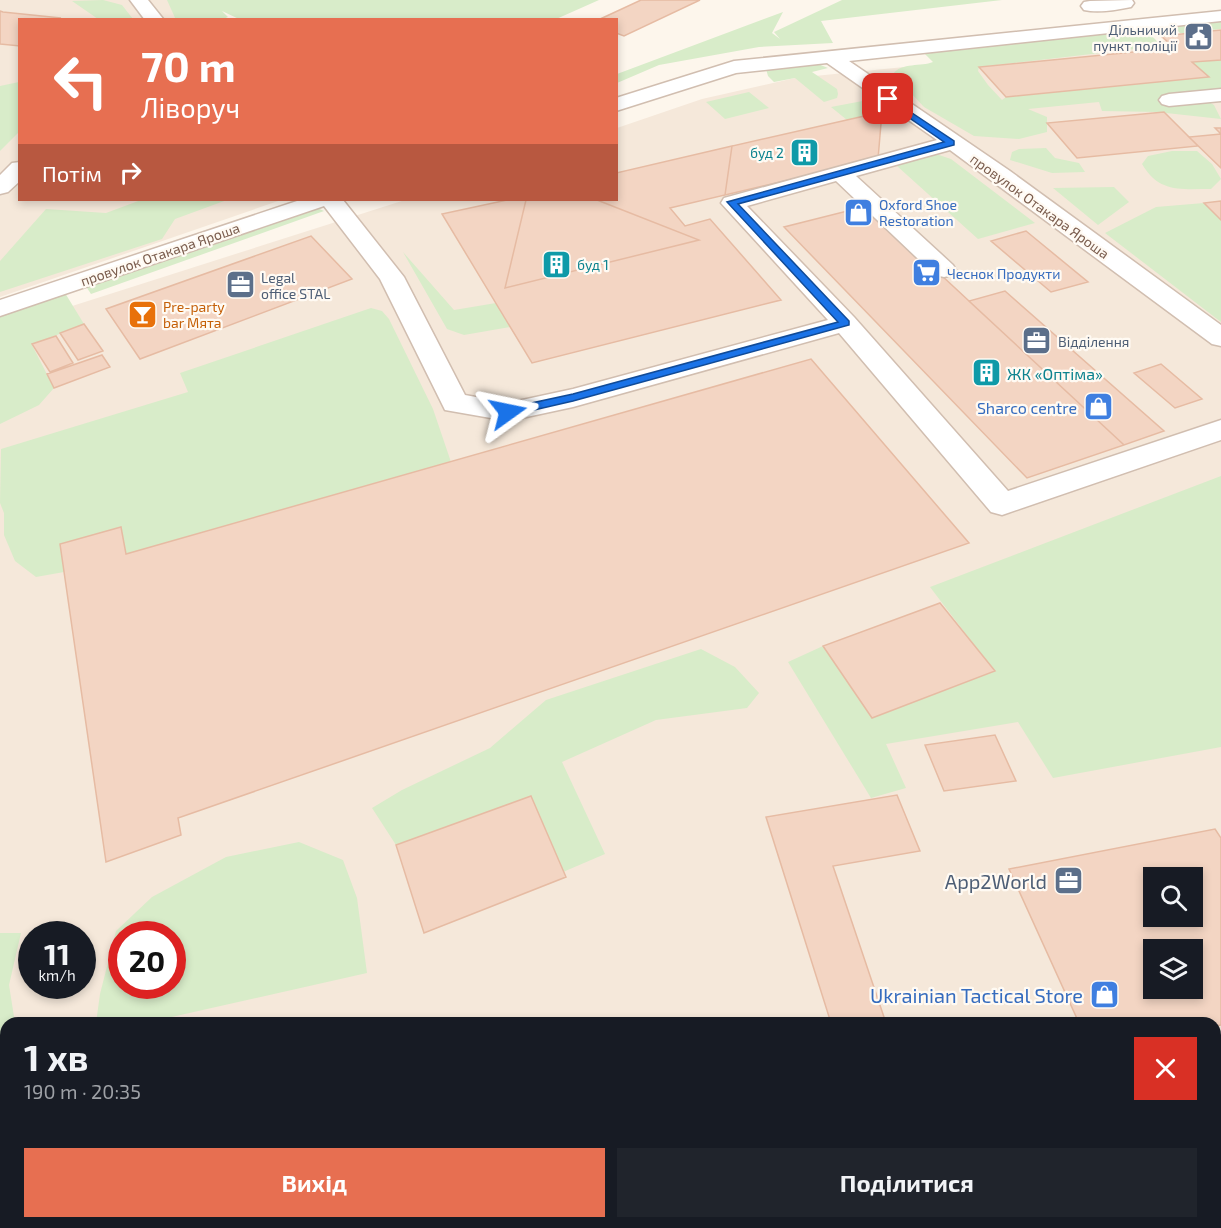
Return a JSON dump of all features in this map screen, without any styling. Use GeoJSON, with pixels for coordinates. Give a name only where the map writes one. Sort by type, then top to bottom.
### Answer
{"type":"FeatureCollection","features":[{"type":"Feature","properties":{"kind":"street"},"geometry":{"type":"LineString","coordinates":[[139,0],[153,18]]}},
{"type":"Feature","properties":{"kind":"street"},"geometry":{"type":"LineString","coordinates":[[1114,27],[1090,6],[1125,3]]}},
{"type":"Feature","properties":{"kind":"street"},"geometry":{"type":"LineString","coordinates":[[618,104],[734,67],[1221,16]]}},
{"type":"Feature","properties":{"kind":"street","name":"провулок Отакара Яроша"},"geometry":{"type":"LineString","coordinates":[[829,56],[951,143],[1002,176],[1221,338]]}},
{"type":"Feature","properties":{"kind":"street"},"geometry":{"type":"LineString","coordinates":[[1169,100],[1221,95]]}},
{"type":"Feature","properties":{"kind":"street"},"geometry":{"type":"LineString","coordinates":[[951,143],[732,202],[845,323],[1002,504],[1221,430]]}},
{"type":"Feature","properties":{"kind":"street"},"geometry":{"type":"LineString","coordinates":[[0,187],[18,170]]}},
{"type":"Feature","properties":{"kind":"street"},"geometry":{"type":"LineString","coordinates":[[840,173],[944,270]]}},
{"type":"Feature","properties":{"kind":"street","name":"провулок Отакара Яроша"},"geometry":{"type":"LineString","coordinates":[[0,308],[318,201]]}},
{"type":"Feature","properties":{"kind":"street"},"geometry":{"type":"LineString","coordinates":[[332,201],[392,277],[455,403],[508,412],[585,395],[845,323]]}},
{"type":"Feature","properties":{"kind":"shaded area"},"geometry":{"type":"Polygon","coordinates":[[[0,0],[178,0],[178,18],[18,18],[18,201],[278,201],[0,297],[0,0]]]}},
{"type":"Feature","properties":{"kind":"shaded area"},"geometry":{"type":"Polygon","coordinates":[[[1221,35],[1221,1017],[0,1017],[0,329],[402,201],[618,201],[618,128],[702,99],[795,78],[1221,35]]]}},
{"type":"Feature","properties":{"kind":"green space"},"geometry":{"type":"Polygon","coordinates":[[[103,0],[122,5],[132,18],[97,18],[72,1],[103,0]]]}},
{"type":"Feature","properties":{"kind":"green space"},"geometry":{"type":"Polygon","coordinates":[[[167,0],[599,0],[558,18],[237,18],[222,11],[228,17],[175,18],[167,0]]]}},
{"type":"Feature","properties":{"kind":"green space"},"geometry":{"type":"Polygon","coordinates":[[[842,0],[1002,0],[821,21],[833,43],[759,47],[659,65],[618,83],[618,74],[783,12],[772,33],[780,39],[774,32],[842,0]]]}},
{"type":"Feature","properties":{"kind":"green space"},"geometry":{"type":"Polygon","coordinates":[[[1221,20],[1221,29],[1180,33],[1175,28],[1175,25],[1221,20]]]}},
{"type":"Feature","properties":{"kind":"green space"},"geometry":{"type":"Polygon","coordinates":[[[1139,29],[1154,38],[1161,46],[979,67],[978,71],[1002,100],[1006,97],[1208,77],[1192,62],[1221,60],[1221,91],[1195,94],[1214,105],[1221,119],[1157,112],[1102,111],[1099,102],[1028,109],[1047,117],[1047,132],[1019,139],[974,136],[924,107],[893,74],[906,66],[933,62],[923,52],[1139,29]]]}},
{"type":"Feature","properties":{"kind":"green space"},"geometry":{"type":"Polygon","coordinates":[[[818,64],[828,68],[812,72],[837,89],[837,98],[824,102],[795,78],[774,82],[768,76],[766,69],[818,64]]]}},
{"type":"Feature","properties":{"kind":"green space"},"geometry":{"type":"Polygon","coordinates":[[[18,82],[18,133],[0,151],[0,86],[18,82]]]}},
{"type":"Feature","properties":{"kind":"green space"},"geometry":{"type":"Polygon","coordinates":[[[749,92],[769,108],[725,119],[706,102],[749,92]]]}},
{"type":"Feature","properties":{"kind":"green space"},"geometry":{"type":"Polygon","coordinates":[[[873,99],[882,100],[891,106],[882,112],[847,120],[831,107],[873,99]]]}},
{"type":"Feature","properties":{"kind":"green space"},"geometry":{"type":"Polygon","coordinates":[[[1046,148],[1055,158],[1079,163],[1085,172],[1052,173],[1010,160],[1012,152],[1019,149],[1046,148]]]}},
{"type":"Feature","properties":{"kind":"green space"},"geometry":{"type":"Polygon","coordinates":[[[1172,151],[1197,151],[1212,164],[1221,179],[1211,189],[1180,189],[1163,185],[1142,164],[1148,156],[1172,151]]]}},
{"type":"Feature","properties":{"kind":"green space"},"geometry":{"type":"Polygon","coordinates":[[[936,154],[951,159],[1035,223],[978,239],[897,166],[936,154]]]}},
{"type":"Feature","properties":{"kind":"green space"},"geometry":{"type":"Polygon","coordinates":[[[1114,187],[1129,202],[1098,225],[1053,188],[1114,187]]]}},
{"type":"Feature","properties":{"kind":"green space"},"geometry":{"type":"Polygon","coordinates":[[[138,201],[224,201],[175,219],[162,239],[0,292],[0,261],[46,209],[106,213],[138,201]]]}},
{"type":"Feature","properties":{"kind":"green space"},"geometry":{"type":"Polygon","coordinates":[[[1204,203],[1221,220],[1221,322],[1105,233],[1156,207],[1204,203]]]}},
{"type":"Feature","properties":{"kind":"green space"},"geometry":{"type":"Polygon","coordinates":[[[315,207],[324,211],[91,294],[85,285],[315,207]]]}},
{"type":"Feature","properties":{"kind":"green space"},"geometry":{"type":"Polygon","coordinates":[[[403,252],[454,310],[496,303],[510,327],[464,335],[447,329],[403,252]]]}},
{"type":"Feature","properties":{"kind":"green space"},"geometry":{"type":"Polygon","coordinates":[[[65,293],[84,324],[32,345],[54,388],[39,405],[0,424],[0,315],[65,293]]]}},
{"type":"Feature","properties":{"kind":"green space"},"geometry":{"type":"Polygon","coordinates":[[[371,308],[382,311],[389,319],[433,409],[451,462],[126,554],[121,528],[64,572],[36,577],[15,561],[4,535],[4,513],[0,503],[1,449],[188,392],[180,373],[371,308]]]}},
{"type":"Feature","properties":{"kind":"green space"},"geometry":{"type":"Polygon","coordinates":[[[1221,476],[1221,747],[1053,778],[1018,722],[886,744],[906,788],[871,798],[788,662],[823,646],[878,716],[994,671],[930,587],[1221,476]]]}},
{"type":"Feature","properties":{"kind":"green space"},"geometry":{"type":"Polygon","coordinates":[[[701,649],[735,667],[759,693],[747,708],[656,720],[562,762],[605,854],[563,872],[531,796],[396,845],[372,808],[402,790],[490,748],[546,700],[701,649]]]}},
{"type":"Feature","properties":{"kind":"green space"},"geometry":{"type":"Polygon","coordinates":[[[299,842],[343,860],[357,898],[367,973],[172,1017],[97,1017],[108,962],[108,999],[186,999],[186,921],[127,921],[152,897],[226,857],[299,842]]]}},
{"type":"Feature","properties":{"kind":"green space"},"geometry":{"type":"Polygon","coordinates":[[[0,933],[18,933],[18,946],[9,985],[14,1017],[0,1017],[0,933]]]}},
{"type":"Feature","properties":{"kind":"building"},"geometry":{"type":"Polygon","coordinates":[[[641,0],[700,0],[624,36],[618,34],[618,18],[602,18],[641,0]]]}},
{"type":"Feature","properties":{"kind":"building"},"geometry":{"type":"Polygon","coordinates":[[[0,11],[61,18],[18,18],[18,46],[0,44],[0,11]]]}},
{"type":"Feature","properties":{"kind":"building"},"geometry":{"type":"Polygon","coordinates":[[[1221,30],[1221,60],[1192,62],[1209,77],[1006,97],[979,67],[1175,48],[1161,36],[1221,30]]]}},
{"type":"Feature","properties":{"kind":"building","name":"буд 2"},"geometry":{"type":"Polygon","coordinates":[[[882,112],[878,159],[725,195],[732,146],[882,112]]]}},
{"type":"Feature","properties":{"kind":"building"},"geometry":{"type":"Polygon","coordinates":[[[1164,112],[1198,146],[1077,158],[1047,123],[1164,112]]]}},
{"type":"Feature","properties":{"kind":"building"},"geometry":{"type":"Polygon","coordinates":[[[1221,134],[1221,168],[1189,137],[1221,134]]]}},
{"type":"Feature","properties":{"kind":"building"},"geometry":{"type":"Polygon","coordinates":[[[732,146],[725,195],[670,208],[685,226],[710,219],[781,300],[532,363],[442,214],[502,201],[526,201],[505,288],[699,240],[600,201],[618,201],[618,173],[732,146]]]}},
{"type":"Feature","properties":{"kind":"building","name":"буд 1"},"geometry":{"type":"Polygon","coordinates":[[[526,201],[600,201],[699,240],[505,288],[526,201]]]}},
{"type":"Feature","properties":{"kind":"building"},"geometry":{"type":"Polygon","coordinates":[[[1221,201],[1221,220],[1204,203],[1221,201]]]}},
{"type":"Feature","properties":{"kind":"building","name":"ЖК «Оптіма»"},"geometry":{"type":"Polygon","coordinates":[[[867,206],[1124,445],[1027,478],[784,227],[867,206]]]}},
{"type":"Feature","properties":{"kind":"building"},"geometry":{"type":"Polygon","coordinates":[[[1026,231],[1088,282],[1051,292],[991,241],[1026,231]]]}},
{"type":"Feature","properties":{"kind":"building"},"geometry":{"type":"Polygon","coordinates":[[[311,236],[352,279],[140,359],[106,309],[311,236]]]}},
{"type":"Feature","properties":{"kind":"building"},"geometry":{"type":"Polygon","coordinates":[[[1005,291],[1164,431],[1124,445],[969,301],[1005,291]]]}},
{"type":"Feature","properties":{"kind":"building"},"geometry":{"type":"Polygon","coordinates":[[[84,324],[103,351],[78,360],[60,333],[84,324]]]}},
{"type":"Feature","properties":{"kind":"building"},"geometry":{"type":"Polygon","coordinates":[[[56,336],[73,363],[50,372],[32,344],[56,336]]]}},
{"type":"Feature","properties":{"kind":"building"},"geometry":{"type":"Polygon","coordinates":[[[102,355],[110,367],[54,388],[47,374],[102,355]]]}},
{"type":"Feature","properties":{"kind":"building"},"geometry":{"type":"Polygon","coordinates":[[[811,359],[969,543],[178,818],[181,835],[106,862],[60,544],[121,527],[126,554],[811,359]]]}},
{"type":"Feature","properties":{"kind":"building"},"geometry":{"type":"Polygon","coordinates":[[[1161,364],[1202,399],[1175,408],[1134,373],[1161,364]]]}},
{"type":"Feature","properties":{"kind":"building"},"geometry":{"type":"Polygon","coordinates":[[[940,603],[995,671],[872,718],[823,646],[940,603]]]}},
{"type":"Feature","properties":{"kind":"building"},"geometry":{"type":"Polygon","coordinates":[[[995,735],[1016,781],[944,791],[925,745],[995,735]]]}},
{"type":"Feature","properties":{"kind":"building"},"geometry":{"type":"Polygon","coordinates":[[[897,795],[920,851],[833,866],[884,1017],[829,1017],[766,817],[897,795]]]}},
{"type":"Feature","properties":{"kind":"building"},"geometry":{"type":"Polygon","coordinates":[[[531,796],[566,877],[424,933],[396,845],[531,796]]]}},
{"type":"Feature","properties":{"kind":"building"},"geometry":{"type":"Polygon","coordinates":[[[1215,829],[1221,838],[1221,1017],[1076,1017],[1009,869],[1215,829]]]}},
{"type":"Feature","properties":{"kind":"place","name":"Дільничий пункт поліції"},"geometry":{"type":"Point","coordinates":[1198,37]}},
{"type":"Feature","properties":{"kind":"place","name":"буд 2"},"geometry":{"type":"Point","coordinates":[805,152]}},
{"type":"Feature","properties":{"kind":"place","name":"Oxford Shoe Restoration"},"geometry":{"type":"Point","coordinates":[858,212]}},
{"type":"Feature","properties":{"kind":"place","name":"буд 1"},"geometry":{"type":"Point","coordinates":[556,264]}},
{"type":"Feature","properties":{"kind":"place","name":"Чеснок Продукти"},"geometry":{"type":"Point","coordinates":[926,273]}},
{"type":"Feature","properties":{"kind":"place","name":"Legal office STAL"},"geometry":{"type":"Point","coordinates":[240,285]}},
{"type":"Feature","properties":{"kind":"place","name":"Pre-party bar Мята"},"geometry":{"type":"Point","coordinates":[142,314]}},
{"type":"Feature","properties":{"kind":"place","name":"Відділення"},"geometry":{"type":"Point","coordinates":[1037,341]}},
{"type":"Feature","properties":{"kind":"place","name":"ЖК «Оптіма»"},"geometry":{"type":"Point","coordinates":[986,373]}},
{"type":"Feature","properties":{"kind":"place","name":"Sharco centre"},"geometry":{"type":"Point","coordinates":[1098,407]}},
{"type":"Feature","properties":{"kind":"place","name":"App2World"},"geometry":{"type":"Point","coordinates":[1068,881]}},
{"type":"Feature","properties":{"kind":"place","name":"Ukrainian Tactical Store"},"geometry":{"type":"Point","coordinates":[1104,995]}},
{"type":"Feature","properties":{"kind":"route"},"geometry":{"type":"LineString","coordinates":[[508,412],[573,398],[845,323],[732,202],[951,143],[888,99]]}}]}
